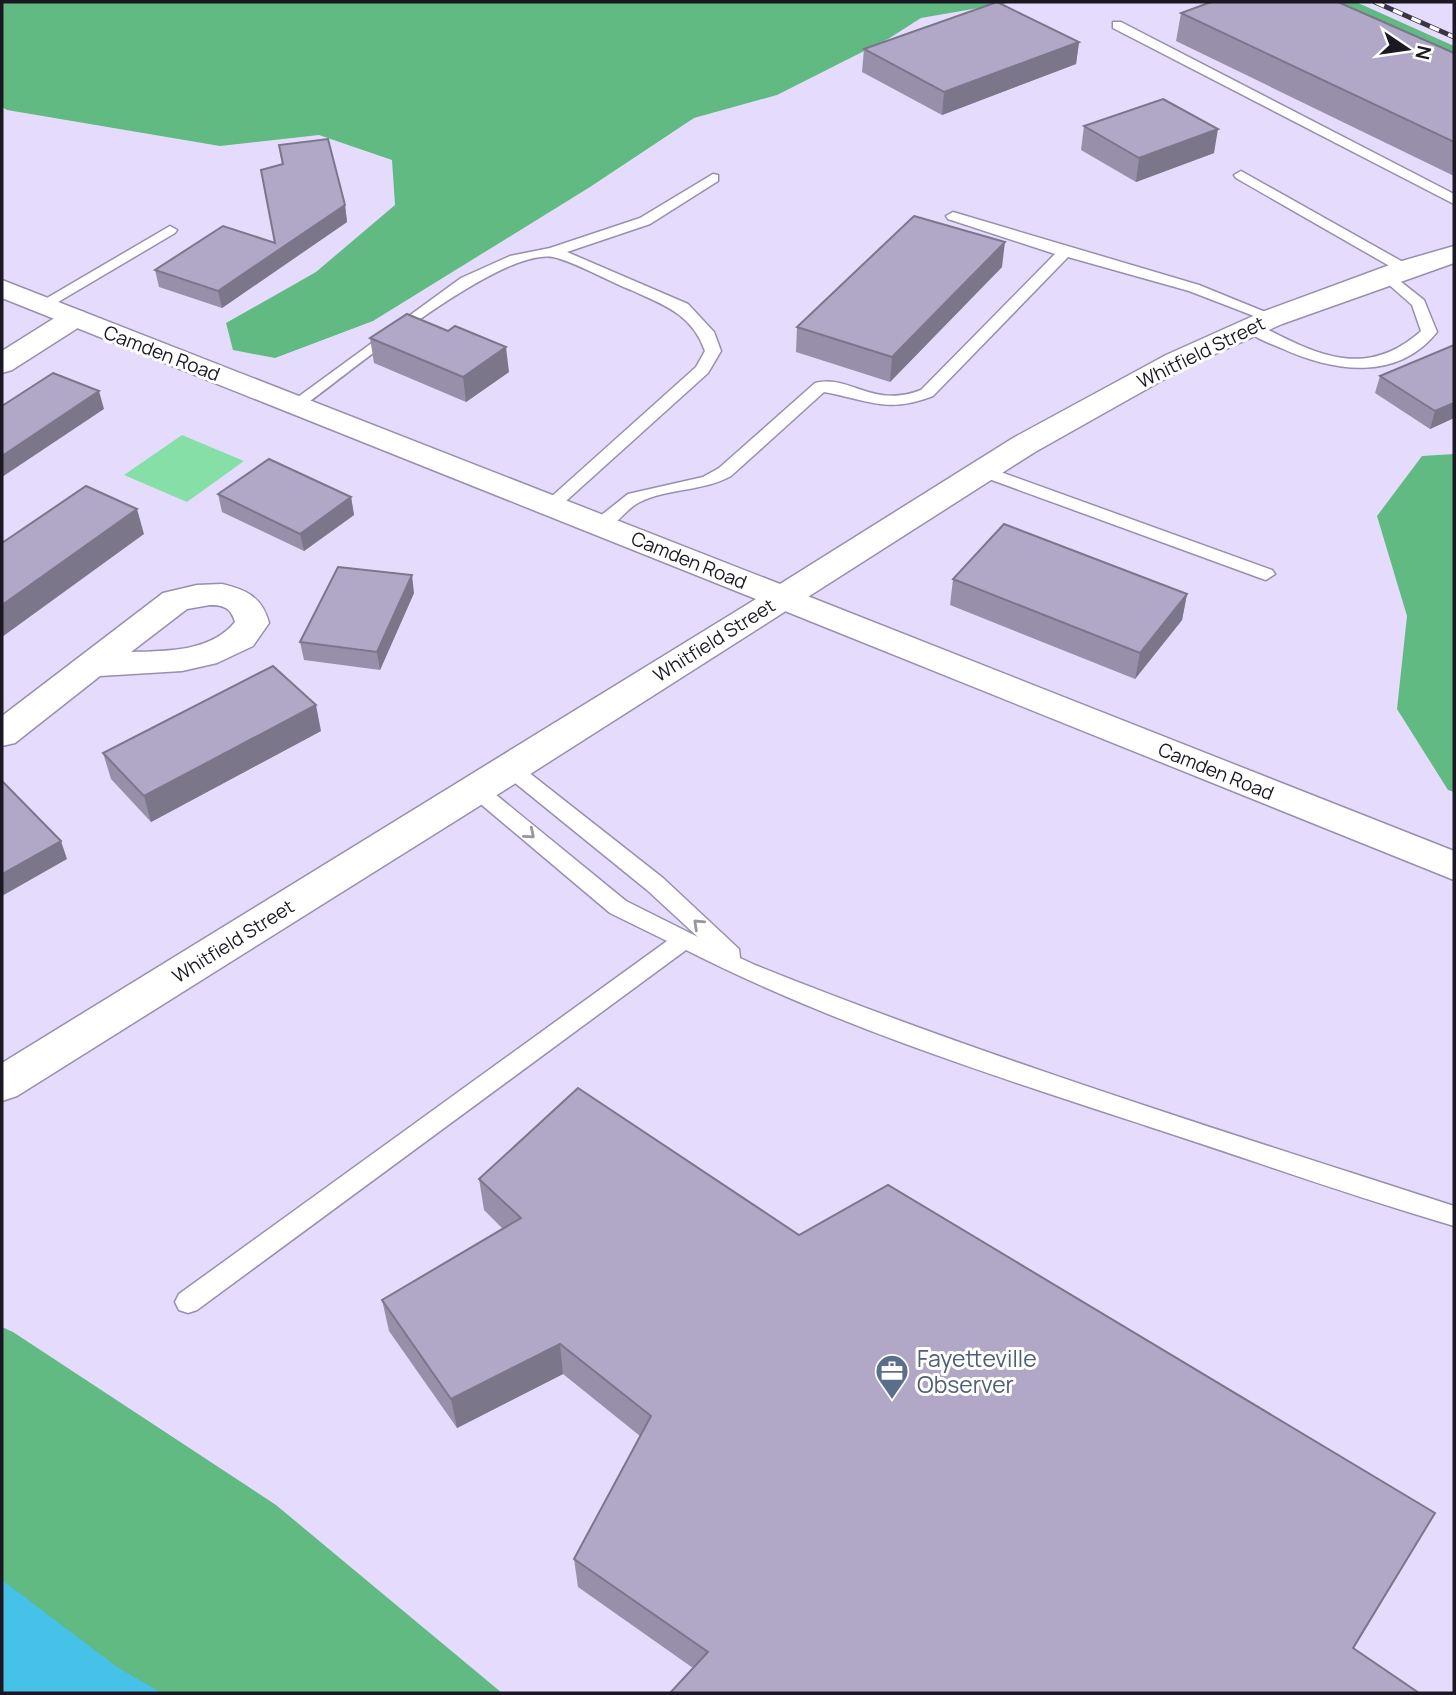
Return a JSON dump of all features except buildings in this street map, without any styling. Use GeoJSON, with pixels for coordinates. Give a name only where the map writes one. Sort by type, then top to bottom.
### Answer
{"type":"FeatureCollection","features":[{"type":"Feature","properties":{"kind":"street","name":"Whitfield Street"},"geometry":{"type":"LineString","coordinates":[[7,1072],[478,790],[984,471],[1177,361],[1261,322],[1395,272],[1451,258]]}},
{"type":"Feature","properties":{"kind":"street","name":"Camden Road"},"geometry":{"type":"LineString","coordinates":[[2,288],[1454,866]]}},
{"type":"Feature","properties":{"kind":"street"},"geometry":{"type":"LineString","coordinates":[[2,364],[74,318]]}},
{"type":"Feature","properties":{"kind":"street"},"geometry":{"type":"LineString","coordinates":[[2,734],[95,665]]}},
{"type":"Feature","properties":{"kind":"lane"},"geometry":{"type":"LineString","coordinates":[[1117,25],[1454,200]]}},
{"type":"Feature","properties":{"kind":"lane"},"geometry":{"type":"LineString","coordinates":[[953,216],[1065,252],[1194,288],[1261,322],[1329,362],[1368,366],[1413,350],[1429,332],[1419,303],[1395,272],[1241,176]]}},
{"type":"Feature","properties":{"kind":"lane"},"geometry":{"type":"LineString","coordinates":[[295,405],[466,281],[515,258],[553,252],[645,221],[713,177]]}},
{"type":"Feature","properties":{"kind":"lane"},"geometry":{"type":"LineString","coordinates":[[43,305],[170,230]]}},
{"type":"Feature","properties":{"kind":"lane"},"geometry":{"type":"LineString","coordinates":[[550,506],[702,370],[713,351],[706,332],[683,307],[553,252]]}},
{"type":"Feature","properties":{"kind":"lane"},"geometry":{"type":"LineString","coordinates":[[600,525],[634,498],[709,481],[725,472],[821,386],[884,404],[908,402],[927,393],[1065,252]]}},
{"type":"Feature","properties":{"kind":"lane"},"geometry":{"type":"LineString","coordinates":[[984,471],[1266,574]]}},
{"type":"Feature","properties":{"kind":"lane"},"geometry":{"type":"LineString","coordinates":[[512,769],[655,884],[747,971]]}},
{"type":"Feature","properties":{"kind":"lane"},"geometry":{"type":"LineString","coordinates":[[478,790],[618,907],[747,971],[848,1012],[1054,1086],[1454,1216]]}},
{"type":"Feature","properties":{"kind":"lane"},"geometry":{"type":"LineString","coordinates":[[188,1302],[684,940]]}},
{"type":"Feature","properties":{"kind":"green space"},"geometry":{"type":"Polygon","coordinates":[[[2,2],[1013,2],[921,18],[888,39],[777,95],[694,118],[590,187],[373,321],[275,358],[233,350],[226,323],[316,272],[395,205],[392,160],[319,135],[220,146],[7,110],[2,107],[2,2]]]}},
{"type":"Feature","properties":{"kind":"green space"},"geometry":{"type":"Polygon","coordinates":[[[1299,2],[1356,2],[1454,46],[1454,72],[1299,2]]]}},
{"type":"Feature","properties":{"kind":"green space"},"geometry":{"type":"Polygon","coordinates":[[[182,435],[244,461],[187,502],[124,475],[182,435]]]}},
{"type":"Feature","properties":{"kind":"green space"},"geometry":{"type":"Polygon","coordinates":[[[1454,454],[1454,792],[1448,790],[1397,709],[1407,616],[1377,516],[1422,456],[1454,454]]]}},
{"type":"Feature","properties":{"kind":"green space"},"geometry":{"type":"Polygon","coordinates":[[[2,1327],[276,1505],[502,1693],[2,1693],[2,1327]]]}},
{"type":"Feature","properties":{"kind":"water"},"geometry":{"type":"Polygon","coordinates":[[[2,1580],[117,1667],[162,1693],[2,1693],[2,1580]]]}},
{"type":"Feature","properties":{"kind":"railway"},"geometry":{"type":"LineString","coordinates":[[1375,2],[1454,37]]}},
{"type":"Feature","properties":{"kind":"place","name":"Fayetteville Observer"},"geometry":{"type":"Point","coordinates":[892,1401]}}]}
